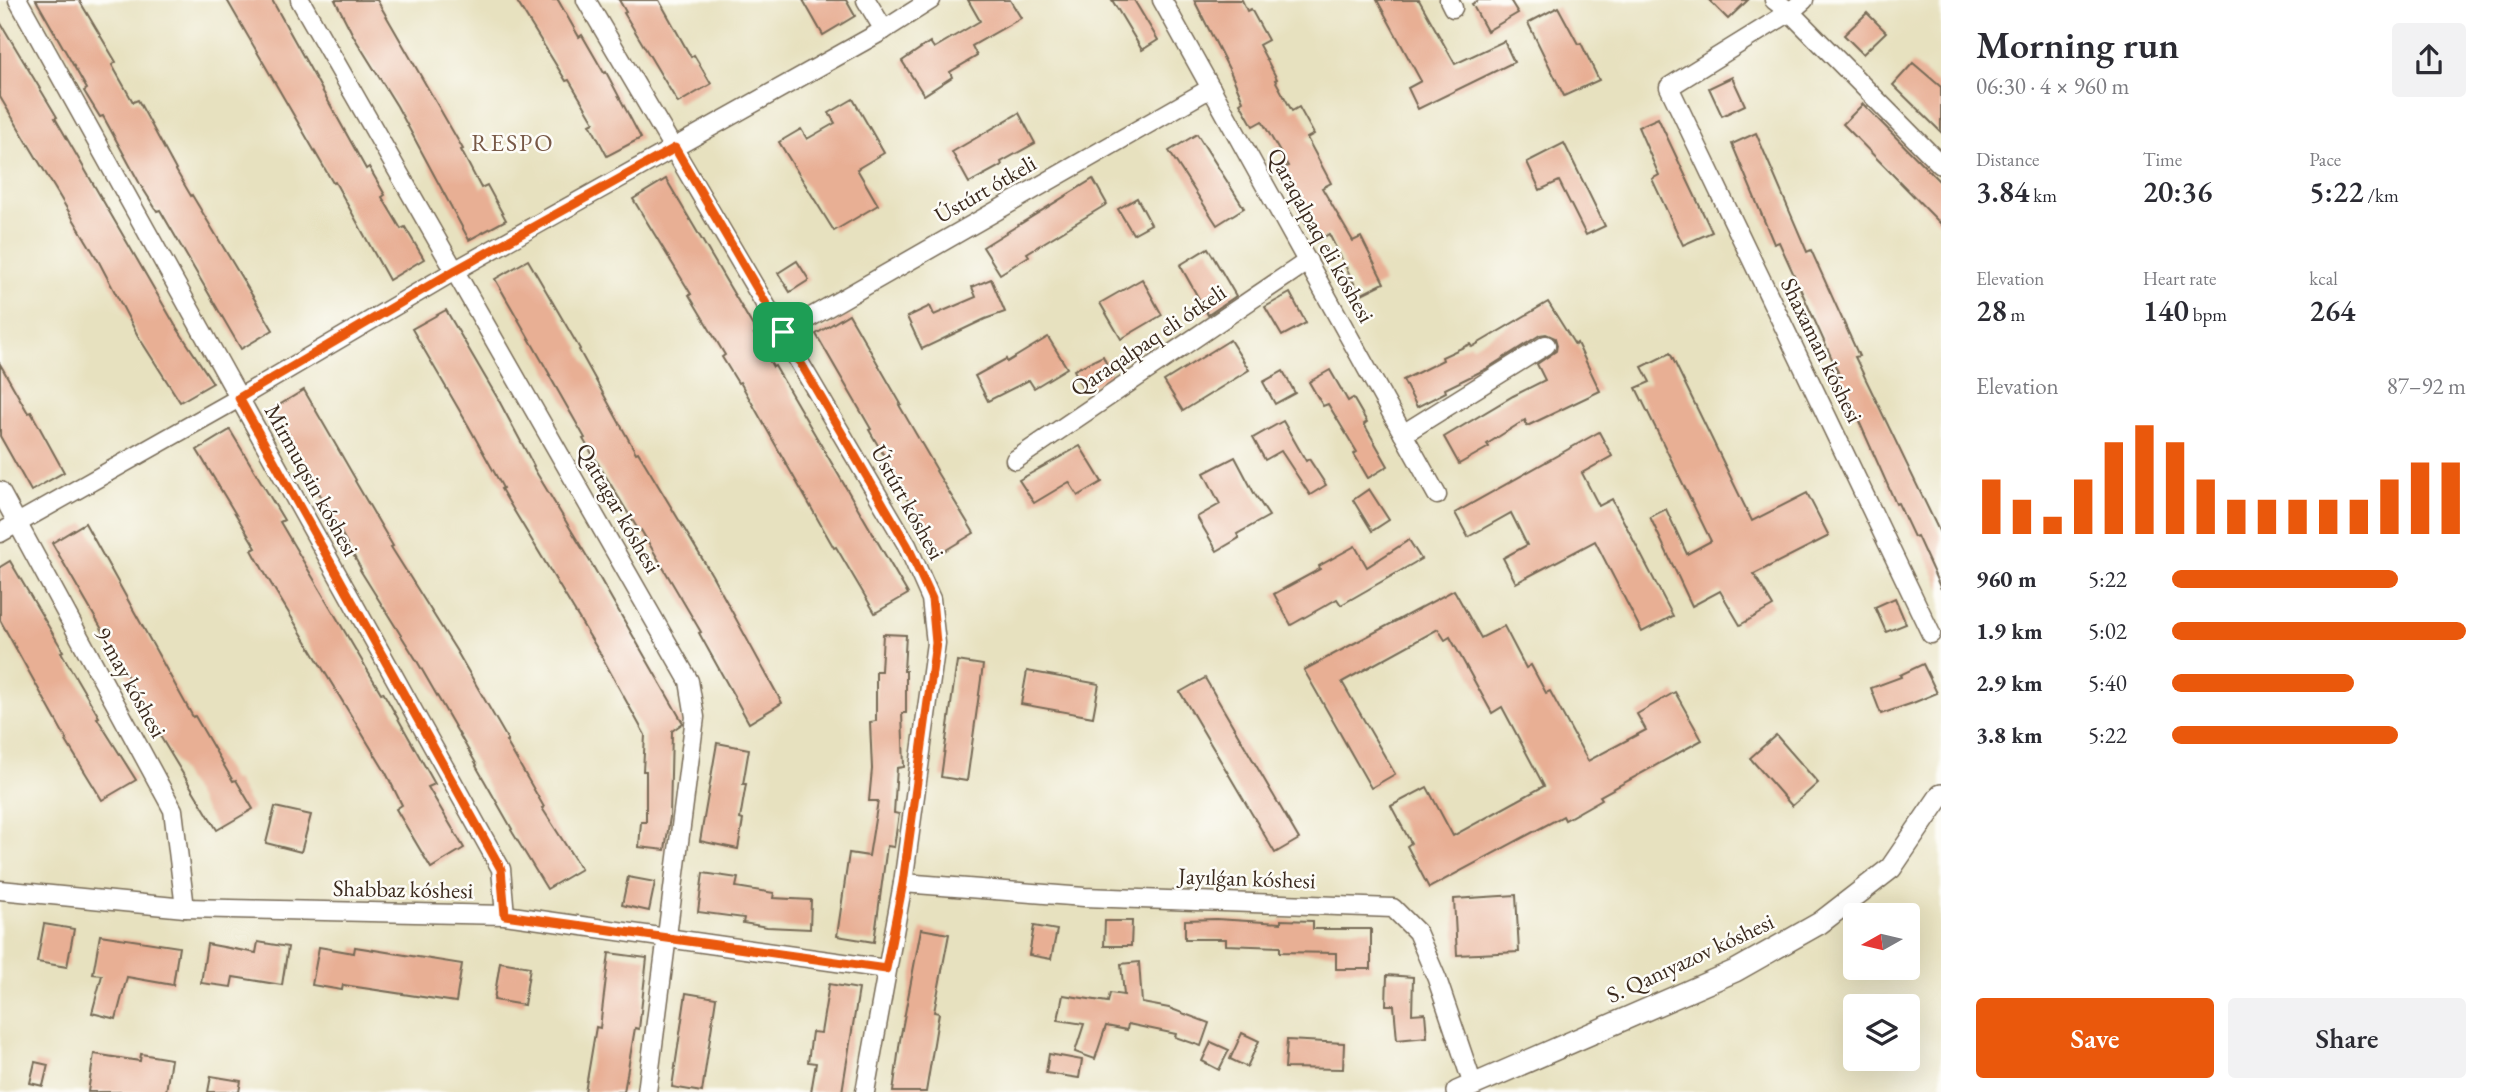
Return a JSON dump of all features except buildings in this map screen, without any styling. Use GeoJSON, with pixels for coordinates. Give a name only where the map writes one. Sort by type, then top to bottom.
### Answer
{"type":"FeatureCollection","features":[{"type":"Feature","properties":{"kind":"street","name":"Mirmuqsin kóshesi"},"geometry":{"type":"LineString","coordinates":[[18,0],[501,869],[505,915]]}},
{"type":"Feature","properties":{"kind":"street","name":"Qattagar kóshesi"},"geometry":{"type":"LineString","coordinates":[[300,0],[689,681],[695,717],[647,1092]]}},
{"type":"Feature","properties":{"kind":"street","name":"Ústúrt kóshesi"},"geometry":{"type":"LineString","coordinates":[[586,0],[907,545],[932,599],[936,643],[903,883],[865,1092]]}},
{"type":"Feature","properties":{"kind":"street"},"geometry":{"type":"LineString","coordinates":[[866,0],[884,30]]}},
{"type":"Feature","properties":{"kind":"street"},"geometry":{"type":"LineString","coordinates":[[0,533],[239,398],[456,270],[884,30],[931,0]]}},
{"type":"Feature","properties":{"kind":"street","name":"Qaraqalpaq eli kóshesi"},"geometry":{"type":"LineString","coordinates":[[1162,0],[1437,495]]}},
{"type":"Feature","properties":{"kind":"street"},"geometry":{"type":"LineString","coordinates":[[1774,0],[1790,12],[1941,165]]}},
{"type":"Feature","properties":{"kind":"street"},"geometry":{"type":"LineString","coordinates":[[1790,12],[1804,0]]}},
{"type":"Feature","properties":{"kind":"street","name":"Shaxaman kóshesi"},"geometry":{"type":"LineString","coordinates":[[1790,12],[1669,87],[1931,634]]}},
{"type":"Feature","properties":{"kind":"street","name":"Ústúrt ótkeli"},"geometry":{"type":"LineString","coordinates":[[783,332],[1211,88]]}},
{"type":"Feature","properties":{"kind":"street","name":"Qaraqalpaq eli ótkeli"},"geometry":{"type":"LineString","coordinates":[[1015,460],[1307,261]]}},
{"type":"Feature","properties":{"kind":"street"},"geometry":{"type":"LineString","coordinates":[[1403,434],[1546,345]]}},
{"type":"Feature","properties":{"kind":"street","name":"9-may kóshesi"},"geometry":{"type":"LineString","coordinates":[[0,491],[173,810],[185,908]]}},
{"type":"Feature","properties":{"kind":"street","name":"S. Qanıyazov kóshesi"},"geometry":{"type":"LineString","coordinates":[[1465,1088],[1735,971],[1820,923],[1891,868],[1940,799]]}},
{"type":"Feature","properties":{"kind":"street","name":"Jayılǵan kóshesi"},"geometry":{"type":"LineString","coordinates":[[903,883],[1084,897],[1394,908],[1417,932],[1437,979],[1465,1088]]}},
{"type":"Feature","properties":{"kind":"street","name":"Shabbaz kóshesi"},"geometry":{"type":"LineString","coordinates":[[0,890],[185,908],[505,915],[886,969]]}},
{"type":"Feature","properties":{"kind":"district","name":"RESPO"},"geometry":{"type":"Point","coordinates":[513,142]}},
{"type":"Feature","properties":{"kind":"route"},"geometry":{"type":"LineString","coordinates":[[675,148],[783,332],[907,545],[932,599],[936,643],[903,883],[886,969],[505,915],[501,869],[239,398],[456,270],[675,148]]}}]}
